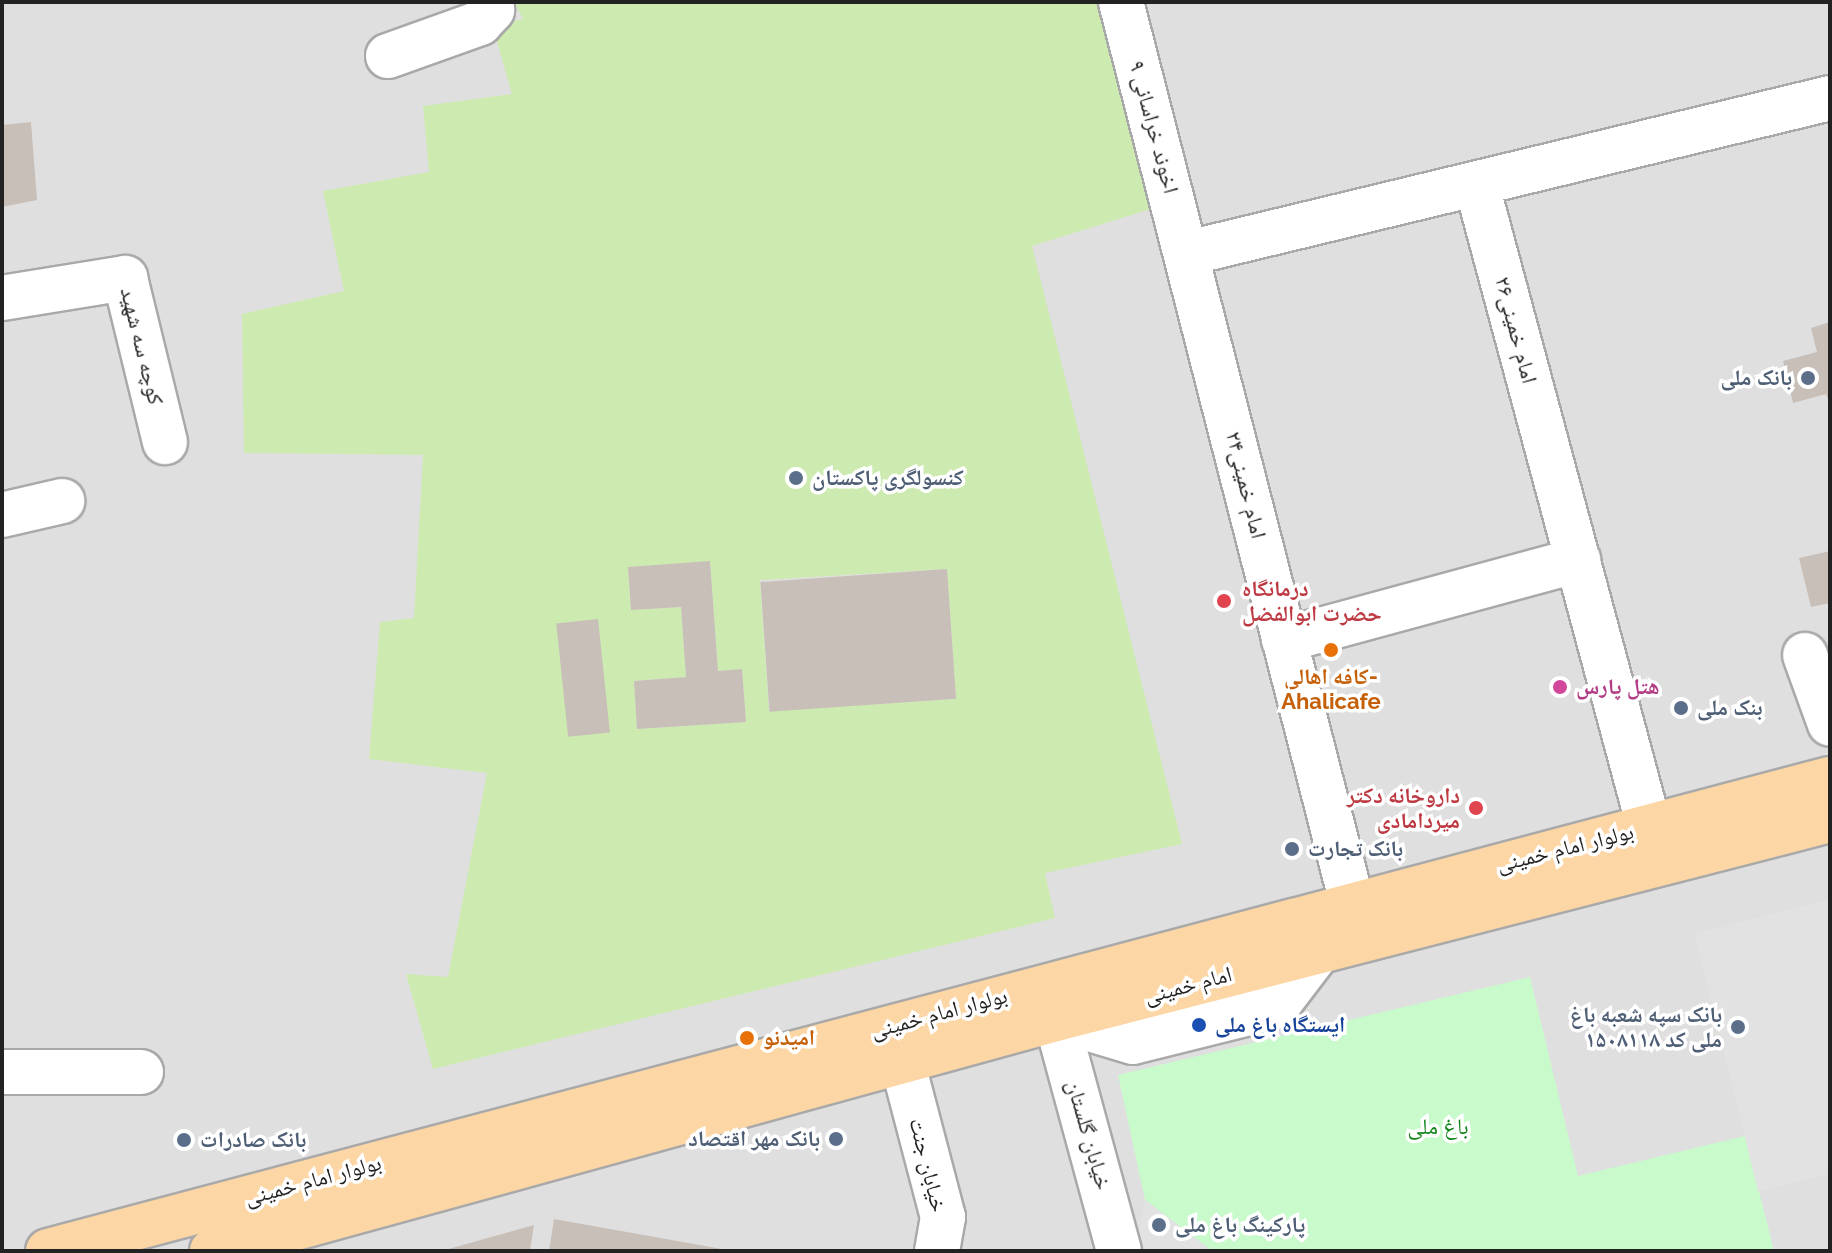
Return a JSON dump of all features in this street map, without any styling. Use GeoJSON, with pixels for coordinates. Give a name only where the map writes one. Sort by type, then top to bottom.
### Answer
{"type":"FeatureCollection","features":[{"type":"Feature","properties":{"kind":"main road","name":"بولوار امام خمینی"},"geometry":{"type":"LineString","coordinates":[[48,1251],[1352,903],[1830,779]]}},
{"type":"Feature","properties":{"kind":"main road","name":"بولوار امام خمینی"},"geometry":{"type":"LineString","coordinates":[[1319,951],[1830,820]]}},
{"type":"Feature","properties":{"kind":"main road","name":"امام خمینی"},"geometry":{"type":"LineString","coordinates":[[1056,1019],[1319,951]]}},
{"type":"Feature","properties":{"kind":"main road","name":"بولوار امام خمینی"},"geometry":{"type":"LineString","coordinates":[[212,1251],[1056,1019]]}},
{"type":"Feature","properties":{"kind":"street","name":"اخوند خراسانی ۹"},"geometry":{"type":"LineString","coordinates":[[1121,2],[1188,253]]}},
{"type":"Feature","properties":{"kind":"street"},"geometry":{"type":"LineString","coordinates":[[388,56],[480,23],[490,6]]}},
{"type":"Feature","properties":{"kind":"street"},"geometry":{"type":"LineString","coordinates":[[1188,253],[1477,186],[1830,98]]}},
{"type":"Feature","properties":{"kind":"street","name":"امام خمینی۲۶"},"geometry":{"type":"LineString","coordinates":[[1477,186],[1649,826]]}},
{"type":"Feature","properties":{"kind":"street","name":"امام خمینی۲۴"},"geometry":{"type":"LineString","coordinates":[[1188,253],[1352,903]]}},
{"type":"Feature","properties":{"kind":"street","name":"کوچه سه شهید"},"geometry":{"type":"LineString","coordinates":[[2,298],[125,278],[165,442]]}},
{"type":"Feature","properties":{"kind":"street"},"geometry":{"type":"LineString","coordinates":[[2,515],[62,501]]}},
{"type":"Feature","properties":{"kind":"street"},"geometry":{"type":"LineString","coordinates":[[1284,640],[1578,560]]}},
{"type":"Feature","properties":{"kind":"street"},"geometry":{"type":"LineString","coordinates":[[1805,655],[1830,724]]}},
{"type":"Feature","properties":{"kind":"street","name":"خیابان گلستان"},"geometry":{"type":"LineString","coordinates":[[1056,1019],[1119,1251]]}},
{"type":"Feature","properties":{"kind":"street"},"geometry":{"type":"LineString","coordinates":[[2,1072],[141,1072]]}},
{"type":"Feature","properties":{"kind":"street","name":"خیابان جنت"},"geometry":{"type":"LineString","coordinates":[[907,1080],[943,1217],[937,1251]]}},
{"type":"Feature","properties":{"kind":"shaded area"},"geometry":{"type":"Polygon","coordinates":[[[2,2],[1830,2],[1830,1251],[2,1251],[2,2]]]}},
{"type":"Feature","properties":{"kind":"shaded area"},"geometry":{"type":"Polygon","coordinates":[[[1830,900],[1830,1174],[1758,1191],[1695,934],[1830,900]]]}},
{"type":"Feature","properties":{"kind":"shaded area","name":"پارکینگ باغ ملی"},"geometry":{"type":"Polygon","coordinates":[[[1145,1200],[1212,1251],[1135,1251],[1145,1200]]]}},
{"type":"Feature","properties":{"kind":"green space"},"geometry":{"type":"Polygon","coordinates":[[[514,2],[1096,2],[1154,208],[1032,246],[1182,844],[1045,873],[1055,918],[433,1069],[406,974],[448,977],[487,773],[369,759],[380,622],[414,618],[423,455],[244,453],[242,314],[344,291],[323,191],[429,172],[423,106],[512,94],[492,25],[523,19],[514,2]],[[710,562],[628,567],[631,610],[681,607],[686,677],[634,681],[637,729],[746,722],[742,669],[718,671],[710,562]],[[947,569],[760,580],[769,711],[956,699],[947,569]]]}},
{"type":"Feature","properties":{"kind":"green space","name":"باغ ملی"},"geometry":{"type":"Polygon","coordinates":[[[1530,977],[1578,1176],[1745,1136],[1774,1251],[1212,1251],[1145,1200],[1118,1075],[1530,977]]]}},
{"type":"Feature","properties":{"kind":"building"},"geometry":{"type":"Polygon","coordinates":[[[31,122],[37,200],[2,207],[2,125],[31,122]]]}},
{"type":"Feature","properties":{"kind":"building","name":"بانک ملی"},"geometry":{"type":"Polygon","coordinates":[[[1830,322],[1830,404],[1826,394],[1793,403],[1783,361],[1817,352],[1811,328],[1830,322]]]}},
{"type":"Feature","properties":{"kind":"building"},"geometry":{"type":"Polygon","coordinates":[[[1830,551],[1830,603],[1811,607],[1799,558],[1830,551]]]}},
{"type":"Feature","properties":{"kind":"building"},"geometry":{"type":"Polygon","coordinates":[[[710,561],[718,671],[742,669],[746,722],[637,729],[634,681],[686,677],[681,607],[631,610],[628,567],[710,561]]]}},
{"type":"Feature","properties":{"kind":"building"},"geometry":{"type":"Polygon","coordinates":[[[947,569],[956,699],[770,712],[760,582],[947,569]]]}},
{"type":"Feature","properties":{"kind":"building"},"geometry":{"type":"Polygon","coordinates":[[[598,619],[610,732],[568,737],[556,623],[598,619]]]}},
{"type":"Feature","properties":{"kind":"building"},"geometry":{"type":"Polygon","coordinates":[[[554,1219],[722,1249],[722,1251],[549,1251],[554,1219]]]}},
{"type":"Feature","properties":{"kind":"building"},"geometry":{"type":"Polygon","coordinates":[[[534,1225],[530,1251],[445,1251],[445,1250],[534,1225]]]}},
{"type":"Feature","properties":{"kind":"place","name":"بانک ملی"},"geometry":{"type":"Point","coordinates":[1808,378]}},
{"type":"Feature","properties":{"kind":"place","name":"کنسولگری پاکستان"},"geometry":{"type":"Point","coordinates":[796,478]}},
{"type":"Feature","properties":{"kind":"place","name":"درمانگاه حضرت ابوالفضل"},"geometry":{"type":"Point","coordinates":[1224,601]}},
{"type":"Feature","properties":{"kind":"place","name":"کافه اهالی- Ahalicafe"},"geometry":{"type":"Point","coordinates":[1331,650]}},
{"type":"Feature","properties":{"kind":"place","name":"هتل پارس"},"geometry":{"type":"Point","coordinates":[1560,687]}},
{"type":"Feature","properties":{"kind":"place","name":"بنک ملی"},"geometry":{"type":"Point","coordinates":[1681,708]}},
{"type":"Feature","properties":{"kind":"place","name":"داروخانه دکتر میردامادی"},"geometry":{"type":"Point","coordinates":[1476,808]}},
{"type":"Feature","properties":{"kind":"place","name":"بانک تجارت"},"geometry":{"type":"Point","coordinates":[1292,849]}},
{"type":"Feature","properties":{"kind":"place","name":"ایستگاه باغ ملی"},"geometry":{"type":"Point","coordinates":[1199,1025]}},
{"type":"Feature","properties":{"kind":"place","name":"بانک سپه شعبه باغ ملی کد ۱۵۰۸۱۱۸"},"geometry":{"type":"Point","coordinates":[1738,1027]}},
{"type":"Feature","properties":{"kind":"place","name":"امیدنو"},"geometry":{"type":"Point","coordinates":[747,1038]}},
{"type":"Feature","properties":{"kind":"place","name":"بانک مهر اقتصاد"},"geometry":{"type":"Point","coordinates":[836,1139]}},
{"type":"Feature","properties":{"kind":"place","name":"بانک صادرات"},"geometry":{"type":"Point","coordinates":[184,1140]}},
{"type":"Feature","properties":{"kind":"place","name":"پارکینگ باغ ملی"},"geometry":{"type":"Point","coordinates":[1159,1225]}}]}
